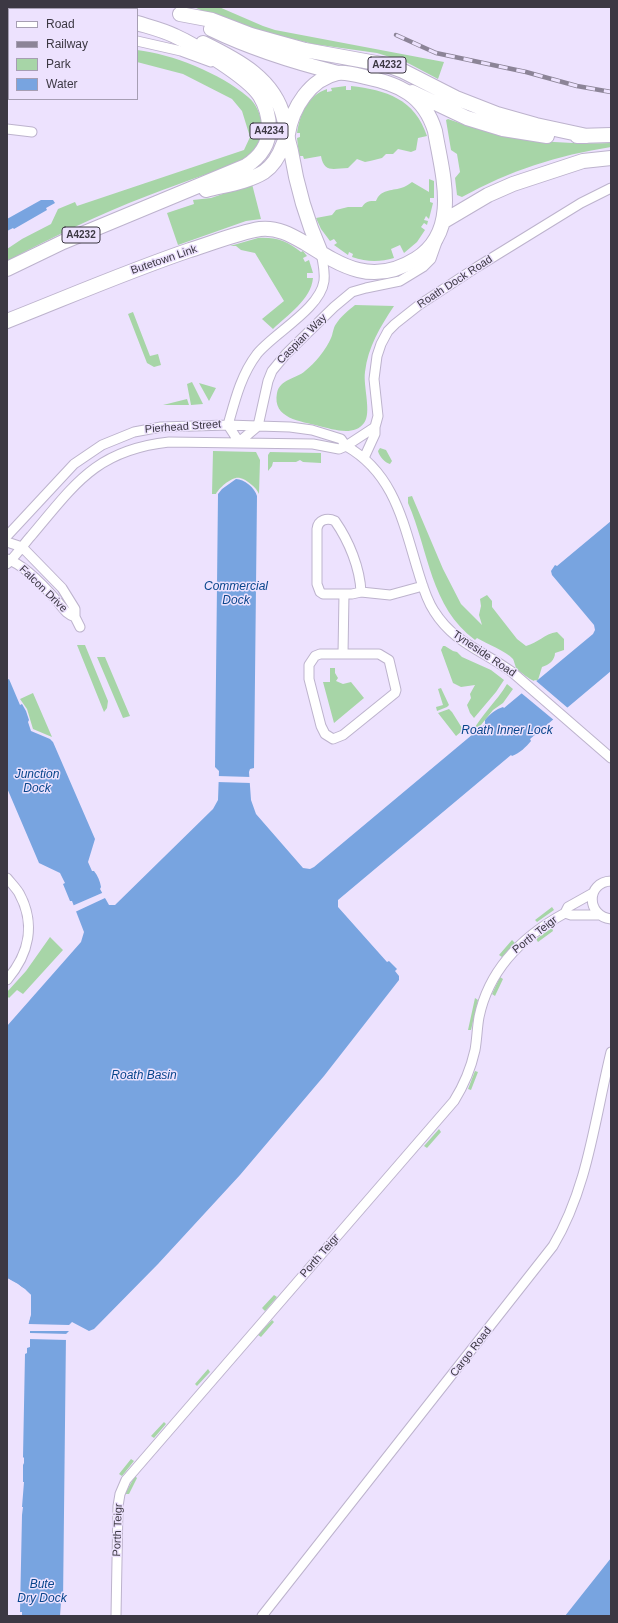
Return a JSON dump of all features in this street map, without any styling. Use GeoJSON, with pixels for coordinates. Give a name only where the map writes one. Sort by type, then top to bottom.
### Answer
{"type":"FeatureCollection","features":[{"type":"Feature","properties":{"kind":"main road"},"geometry":{"type":"LineString","coordinates":[[174,11],[249,46],[286,59],[338,73],[361,76],[398,86],[421,105],[428,113],[434,127],[445,195],[446,210],[441,227]]}},
{"type":"Feature","properties":{"kind":"main road","name":"A4232"},"geometry":{"type":"LineString","coordinates":[[174,11],[212,20],[251,35],[305,50],[387,65],[403,71],[462,101],[497,114],[536,125],[587,136]]}},
{"type":"Feature","properties":{"kind":"main road","name":"A4234"},"geometry":{"type":"LineString","coordinates":[[138,23],[176,36],[204,43],[232,58],[258,75],[280,104],[288,135]]}},
{"type":"Feature","properties":{"kind":"main road","name":"A4234"},"geometry":{"type":"LineString","coordinates":[[156,203],[246,166],[258,156],[266,144],[269,134],[269,122],[266,108],[259,95],[228,68],[176,36]]}},
{"type":"Feature","properties":{"kind":"main road"},"geometry":{"type":"LineString","coordinates":[[321,253],[304,212],[288,135],[296,108],[306,93],[317,83],[338,73]]}},
{"type":"Feature","properties":{"kind":"main road","name":"A4232"},"geometry":{"type":"LineString","coordinates":[[398,86],[461,115],[503,129],[560,138],[611,135]]}},
{"type":"Feature","properties":{"kind":"main road","name":"A4232"},"geometry":{"type":"LineString","coordinates":[[7,269],[63,242],[156,203],[244,180],[260,174],[269,168],[275,161],[288,135]]}},
{"type":"Feature","properties":{"kind":"main road"},"geometry":{"type":"LineString","coordinates":[[441,227],[488,195],[513,184],[583,161],[611,158]]}},
{"type":"Feature","properties":{"kind":"main road","name":"Butetown Link"},"geometry":{"type":"LineString","coordinates":[[7,321],[132,271],[254,230],[270,229],[284,232],[349,268],[366,272],[382,272],[401,267],[419,257],[426,251],[441,227]]}},
{"type":"Feature","properties":{"kind":"street"},"geometry":{"type":"LineString","coordinates":[[138,41],[182,51],[228,68]]}},
{"type":"Feature","properties":{"kind":"street"},"geometry":{"type":"LineString","coordinates":[[7,129],[32,132]]}},
{"type":"Feature","properties":{"kind":"street","name":"Roath Dock Road"},"geometry":{"type":"LineString","coordinates":[[364,458],[375,434],[378,416],[374,388],[374,368],[381,344],[388,331],[413,309],[477,267],[581,203],[611,188]]}},
{"type":"Feature","properties":{"kind":"street","name":"Caspian Way"},"geometry":{"type":"LineString","coordinates":[[258,426],[268,381],[275,367],[286,354],[334,307],[352,292],[400,281],[423,267],[431,259],[434,253],[441,227]]}},
{"type":"Feature","properties":{"kind":"street","name":"Caspian Way"},"geometry":{"type":"LineString","coordinates":[[228,425],[243,378],[254,360],[269,342],[280,334],[309,306],[320,292],[324,280],[321,253]]}},
{"type":"Feature","properties":{"kind":"street"},"geometry":{"type":"LineString","coordinates":[[228,425],[240,442],[258,426]]}},
{"type":"Feature","properties":{"kind":"street","name":"Pierhead Street"},"geometry":{"type":"LineString","coordinates":[[7,536],[74,464],[94,450],[114,439],[134,432],[151,428],[228,425],[290,427],[312,430],[341,439],[346,446],[339,449],[321,444],[169,442],[149,444],[126,451],[106,460],[78,480],[22,547],[8,561]]}},
{"type":"Feature","properties":{"kind":"street"},"geometry":{"type":"LineString","coordinates":[[346,446],[375,427]]}},
{"type":"Feature","properties":{"kind":"street","name":"Tyneside Road"},"geometry":{"type":"LineString","coordinates":[[346,446],[364,458],[378,472],[394,498],[423,586],[434,611],[451,633],[470,647],[499,663],[527,685],[611,758]]}},
{"type":"Feature","properties":{"kind":"street"},"geometry":{"type":"LineString","coordinates":[[361,592],[356,566],[345,539],[335,521],[327,519],[319,523],[318,588],[323,594],[361,592],[390,595],[423,586]]}},
{"type":"Feature","properties":{"kind":"street"},"geometry":{"type":"LineString","coordinates":[[7,542],[22,547]]}},
{"type":"Feature","properties":{"kind":"street","name":"Falcon Drive"},"geometry":{"type":"LineString","coordinates":[[22,547],[62,588],[75,609],[75,617],[80,628]]}},
{"type":"Feature","properties":{"kind":"street","name":"Falcon Drive"},"geometry":{"type":"LineString","coordinates":[[8,561],[35,579],[57,600],[66,613],[75,617]]}},
{"type":"Feature","properties":{"kind":"street"},"geometry":{"type":"LineString","coordinates":[[344,594],[344,654]]}},
{"type":"Feature","properties":{"kind":"street"},"geometry":{"type":"LineString","coordinates":[[320,654],[344,654],[379,654],[384,656],[389,660],[396,690],[395,693],[343,735],[333,739],[325,734],[321,726],[309,679],[309,665],[315,656],[320,654]]}},
{"type":"Feature","properties":{"kind":"street"},"geometry":{"type":"LineString","coordinates":[[7,878],[19,893],[28,917],[28,939],[24,956],[7,980]]}},
{"type":"Feature","properties":{"kind":"street","name":"Porth Teigr"},"geometry":{"type":"LineString","coordinates":[[116,1616],[118,1506],[120,1494],[126,1480],[444,1114],[463,1086],[470,1068],[483,1002],[497,971],[509,955],[526,939],[565,913],[568,907],[593,894],[602,884],[610,879]]}},
{"type":"Feature","properties":{"kind":"street"},"geometry":{"type":"LineString","coordinates":[[593,894],[593,907],[599,915],[611,920]]}},
{"type":"Feature","properties":{"kind":"street","name":"Porth Teigr"},"geometry":{"type":"LineString","coordinates":[[565,913],[571,915],[599,915]]}},
{"type":"Feature","properties":{"kind":"street","name":"Cargo Road"},"geometry":{"type":"LineString","coordinates":[[262,1616],[555,1242],[570,1212],[582,1177],[611,1052]]}},
{"type":"Feature","properties":{"kind":"green space"},"geometry":{"type":"Polygon","coordinates":[[[7,7],[32,7],[8,8],[7,21],[7,7]]]}},
{"type":"Feature","properties":{"kind":"green space"},"geometry":{"type":"Polygon","coordinates":[[[194,7],[219,7],[275,30],[444,62],[438,79],[406,62],[377,53],[313,44],[227,22],[194,7]]]}},
{"type":"Feature","properties":{"kind":"green space"},"geometry":{"type":"Polygon","coordinates":[[[138,50],[180,60],[195,66],[224,80],[248,97],[257,109],[262,124],[260,140],[251,153],[230,166],[111,210],[7,261],[7,249],[22,239],[51,224],[58,209],[75,202],[77,206],[244,150],[250,137],[242,111],[232,99],[183,74],[138,62],[138,50]]]}},
{"type":"Feature","properties":{"kind":"green space"},"geometry":{"type":"Polygon","coordinates":[[[346,86],[346,90],[351,90],[351,86],[376,90],[398,99],[415,113],[422,123],[427,136],[418,138],[416,150],[411,152],[398,149],[393,154],[386,154],[382,158],[365,162],[357,159],[348,168],[327,168],[322,162],[321,156],[304,159],[303,156],[299,156],[297,138],[300,137],[300,133],[297,133],[300,119],[306,106],[314,96],[320,92],[327,89],[327,92],[332,91],[331,88],[346,86]]]}},
{"type":"Feature","properties":{"kind":"green space"},"geometry":{"type":"Polygon","coordinates":[[[448,119],[468,126],[508,136],[549,142],[611,143],[611,147],[591,150],[534,165],[498,179],[462,197],[457,195],[455,178],[460,172],[457,154],[451,150],[446,120],[448,119]]]}},
{"type":"Feature","properties":{"kind":"green space"},"geometry":{"type":"Polygon","coordinates":[[[429,179],[434,181],[434,198],[430,198],[430,202],[433,203],[429,219],[426,216],[424,220],[428,221],[427,225],[424,223],[421,227],[425,230],[417,242],[404,253],[400,245],[391,249],[394,258],[379,261],[368,261],[352,257],[353,254],[349,252],[348,255],[334,245],[337,243],[334,239],[330,241],[321,229],[316,218],[332,215],[336,210],[348,207],[362,207],[368,202],[376,201],[383,192],[402,188],[412,182],[429,192],[429,179]]]}},
{"type":"Feature","properties":{"kind":"green space"},"geometry":{"type":"Polygon","coordinates":[[[252,184],[261,219],[246,221],[178,245],[167,213],[194,204],[193,200],[211,198],[252,184]]]}},
{"type":"Feature","properties":{"kind":"green space"},"geometry":{"type":"Polygon","coordinates":[[[258,238],[281,240],[301,252],[303,251],[307,256],[303,258],[305,262],[309,260],[313,273],[307,273],[307,278],[313,278],[308,293],[303,300],[273,329],[262,319],[284,301],[255,253],[241,250],[236,246],[230,246],[258,238]]]}},
{"type":"Feature","properties":{"kind":"green space"},"geometry":{"type":"Polygon","coordinates":[[[355,305],[394,306],[375,338],[369,354],[365,372],[367,413],[364,423],[355,430],[343,431],[296,420],[283,414],[277,402],[277,393],[279,388],[285,382],[305,371],[316,360],[329,343],[334,327],[338,321],[355,305]]]}},
{"type":"Feature","properties":{"kind":"green space"},"geometry":{"type":"Polygon","coordinates":[[[133,312],[150,356],[158,354],[161,365],[154,367],[147,363],[128,314],[133,312]]]}},
{"type":"Feature","properties":{"kind":"green space"},"geometry":{"type":"Polygon","coordinates":[[[192,382],[203,404],[191,405],[187,384],[192,382]]]}},
{"type":"Feature","properties":{"kind":"green space"},"geometry":{"type":"Polygon","coordinates":[[[199,383],[216,388],[209,401],[199,383]]]}},
{"type":"Feature","properties":{"kind":"green space"},"geometry":{"type":"Polygon","coordinates":[[[187,399],[189,405],[163,405],[187,399]]]}},
{"type":"Feature","properties":{"kind":"green space"},"geometry":{"type":"Polygon","coordinates":[[[380,448],[386,450],[392,461],[390,464],[384,461],[380,455],[378,451],[380,448]]]}},
{"type":"Feature","properties":{"kind":"green space"},"geometry":{"type":"Polygon","coordinates":[[[213,451],[256,452],[260,460],[259,494],[248,482],[237,478],[226,483],[216,494],[212,494],[213,451]]]}},
{"type":"Feature","properties":{"kind":"green space"},"geometry":{"type":"Polygon","coordinates":[[[270,452],[321,453],[321,463],[303,462],[300,460],[296,462],[273,462],[268,471],[268,455],[270,452]]]}},
{"type":"Feature","properties":{"kind":"green space"},"geometry":{"type":"Polygon","coordinates":[[[412,496],[443,569],[461,604],[482,625],[479,615],[481,606],[480,599],[487,595],[492,601],[492,607],[517,639],[526,646],[557,632],[564,639],[564,650],[555,653],[551,662],[542,667],[538,680],[534,681],[516,668],[513,659],[506,653],[477,638],[475,640],[460,627],[448,611],[432,577],[408,503],[408,497],[412,496]]]}},
{"type":"Feature","properties":{"kind":"green space"},"geometry":{"type":"Polygon","coordinates":[[[77,645],[85,645],[108,701],[107,708],[104,712],[77,645]]]}},
{"type":"Feature","properties":{"kind":"green space"},"geometry":{"type":"Polygon","coordinates":[[[443,646],[457,652],[462,657],[491,670],[504,680],[474,718],[467,705],[471,698],[470,694],[475,685],[461,687],[453,683],[441,650],[443,646]]]}},
{"type":"Feature","properties":{"kind":"green space"},"geometry":{"type":"Polygon","coordinates":[[[97,657],[105,657],[130,716],[123,718],[97,657]]]}},
{"type":"Feature","properties":{"kind":"green space"},"geometry":{"type":"Polygon","coordinates":[[[330,668],[335,668],[335,673],[338,678],[336,681],[343,684],[351,682],[364,698],[334,723],[323,682],[330,682],[330,668]]]}},
{"type":"Feature","properties":{"kind":"green space"},"geometry":{"type":"Polygon","coordinates":[[[507,684],[513,689],[503,703],[493,710],[481,725],[473,731],[499,696],[507,684]]]}},
{"type":"Feature","properties":{"kind":"green space"},"geometry":{"type":"Polygon","coordinates":[[[441,688],[449,705],[437,711],[436,707],[443,705],[438,689],[441,688]]]}},
{"type":"Feature","properties":{"kind":"green space"},"geometry":{"type":"Polygon","coordinates":[[[33,693],[52,737],[33,729],[27,709],[20,699],[33,693]]]}},
{"type":"Feature","properties":{"kind":"green space"},"geometry":{"type":"Polygon","coordinates":[[[449,709],[462,728],[462,731],[456,736],[438,713],[449,709]]]}},
{"type":"Feature","properties":{"kind":"green space"},"geometry":{"type":"Polygon","coordinates":[[[552,907],[554,910],[537,922],[535,920],[552,907]]]}},
{"type":"Feature","properties":{"kind":"green space"},"geometry":{"type":"Polygon","coordinates":[[[552,928],[553,931],[538,942],[536,939],[552,928]]]}},
{"type":"Feature","properties":{"kind":"green space"},"geometry":{"type":"Polygon","coordinates":[[[50,937],[63,950],[23,994],[17,990],[9,998],[7,996],[7,992],[26,971],[50,937]]]}},
{"type":"Feature","properties":{"kind":"green space"},"geometry":{"type":"Polygon","coordinates":[[[512,940],[515,943],[502,957],[499,955],[512,940]]]}},
{"type":"Feature","properties":{"kind":"green space"},"geometry":{"type":"Polygon","coordinates":[[[500,977],[503,979],[495,996],[492,994],[500,977]]]}},
{"type":"Feature","properties":{"kind":"green space"},"geometry":{"type":"Polygon","coordinates":[[[475,998],[478,1000],[471,1030],[468,1030],[475,998]]]}},
{"type":"Feature","properties":{"kind":"green space"},"geometry":{"type":"Polygon","coordinates":[[[475,1071],[478,1072],[471,1090],[468,1089],[475,1071]]]}},
{"type":"Feature","properties":{"kind":"green space"},"geometry":{"type":"Polygon","coordinates":[[[439,1129],[441,1132],[427,1148],[424,1146],[439,1129]]]}},
{"type":"Feature","properties":{"kind":"green space"},"geometry":{"type":"Polygon","coordinates":[[[274,1295],[277,1297],[265,1311],[262,1308],[274,1295]]]}},
{"type":"Feature","properties":{"kind":"green space"},"geometry":{"type":"Polygon","coordinates":[[[272,1320],[274,1322],[261,1337],[258,1335],[272,1320]]]}},
{"type":"Feature","properties":{"kind":"green space"},"geometry":{"type":"Polygon","coordinates":[[[208,1369],[210,1372],[197,1386],[195,1384],[208,1369]]]}},
{"type":"Feature","properties":{"kind":"green space"},"geometry":{"type":"Polygon","coordinates":[[[164,1422],[166,1424],[154,1438],[151,1436],[164,1422]]]}},
{"type":"Feature","properties":{"kind":"green space"},"geometry":{"type":"Polygon","coordinates":[[[131,1459],[134,1461],[122,1476],[119,1474],[131,1459]]]}},
{"type":"Feature","properties":{"kind":"green space"},"geometry":{"type":"Polygon","coordinates":[[[135,1476],[137,1478],[129,1494],[125,1494],[135,1476]]]}},
{"type":"Feature","properties":{"kind":"water"},"geometry":{"type":"Polygon","coordinates":[[[41,200],[53,200],[55,203],[46,208],[47,210],[14,229],[13,228],[7,231],[7,219],[41,200]]]}},
{"type":"Feature","properties":{"kind":"water","name":"Roath Basin"},"geometry":{"type":"Polygon","coordinates":[[[236,479],[249,484],[257,496],[254,768],[250,769],[249,772],[251,800],[256,814],[303,868],[310,869],[314,867],[485,724],[485,720],[491,714],[500,708],[504,708],[593,634],[595,630],[594,625],[552,575],[551,571],[555,565],[557,566],[611,521],[611,671],[530,739],[531,741],[523,750],[515,755],[511,755],[338,900],[338,907],[387,962],[389,961],[397,969],[395,971],[399,976],[399,980],[324,1076],[240,1175],[158,1264],[94,1329],[89,1331],[72,1322],[69,1325],[28,1324],[31,1314],[31,1295],[18,1284],[7,1278],[7,1026],[81,942],[84,932],[72,901],[70,901],[63,884],[65,883],[60,873],[39,863],[7,788],[7,680],[9,679],[20,705],[22,704],[26,711],[31,731],[50,739],[53,742],[95,839],[88,862],[92,871],[94,871],[98,877],[101,887],[100,889],[109,905],[115,905],[213,809],[218,800],[219,771],[215,767],[218,494],[222,489],[236,479]]]}},
{"type":"Feature","properties":{"kind":"water","name":"Bute Dry Dock"},"geometry":{"type":"Polygon","coordinates":[[[30,1331],[69,1331],[66,1334],[63,1602],[61,1602],[60,1616],[22,1616],[22,1612],[20,1612],[22,1507],[24,1482],[25,1354],[27,1353],[27,1348],[30,1347],[30,1331]]]}},
{"type":"Feature","properties":{"kind":"water"},"geometry":{"type":"Polygon","coordinates":[[[611,1558],[611,1616],[565,1616],[611,1558]]]}},
{"type":"Feature","properties":{"kind":"pier"},"geometry":{"type":"Polygon","coordinates":[[[535,680],[569,709],[555,721],[520,692],[535,680]]]}},
{"type":"Feature","properties":{"kind":"pier"},"geometry":{"type":"Polygon","coordinates":[[[217,776],[251,777],[251,783],[217,782],[217,776]]]}},
{"type":"Feature","properties":{"kind":"pier"},"geometry":{"type":"Polygon","coordinates":[[[103,891],[107,899],[105,898],[75,912],[76,915],[72,906],[102,893],[103,891]]]}},
{"type":"Feature","properties":{"kind":"pier"},"geometry":{"type":"Polygon","coordinates":[[[12,1281],[25,1289],[31,1295],[31,1314],[28,1326],[26,1324],[29,1313],[29,1296],[12,1281]]]}},
{"type":"Feature","properties":{"kind":"pier"},"geometry":{"type":"Polygon","coordinates":[[[28,1331],[30,1331],[30,1333],[69,1334],[68,1340],[28,1339],[28,1331]]]}},
{"type":"Feature","properties":{"kind":"railway"},"geometry":{"type":"LineString","coordinates":[[396,35],[436,53],[526,72],[577,86],[611,92]]}},
{"type":"Feature","properties":{"kind":"water label","name":"Commercial Dock"},"geometry":{"type":"Point","coordinates":[236,594]}},
{"type":"Feature","properties":{"kind":"water label","name":"Roath Inner Lock"},"geometry":{"type":"Point","coordinates":[507,731]}},
{"type":"Feature","properties":{"kind":"water label","name":"Junction Dock"},"geometry":{"type":"Point","coordinates":[37,782]}}]}
